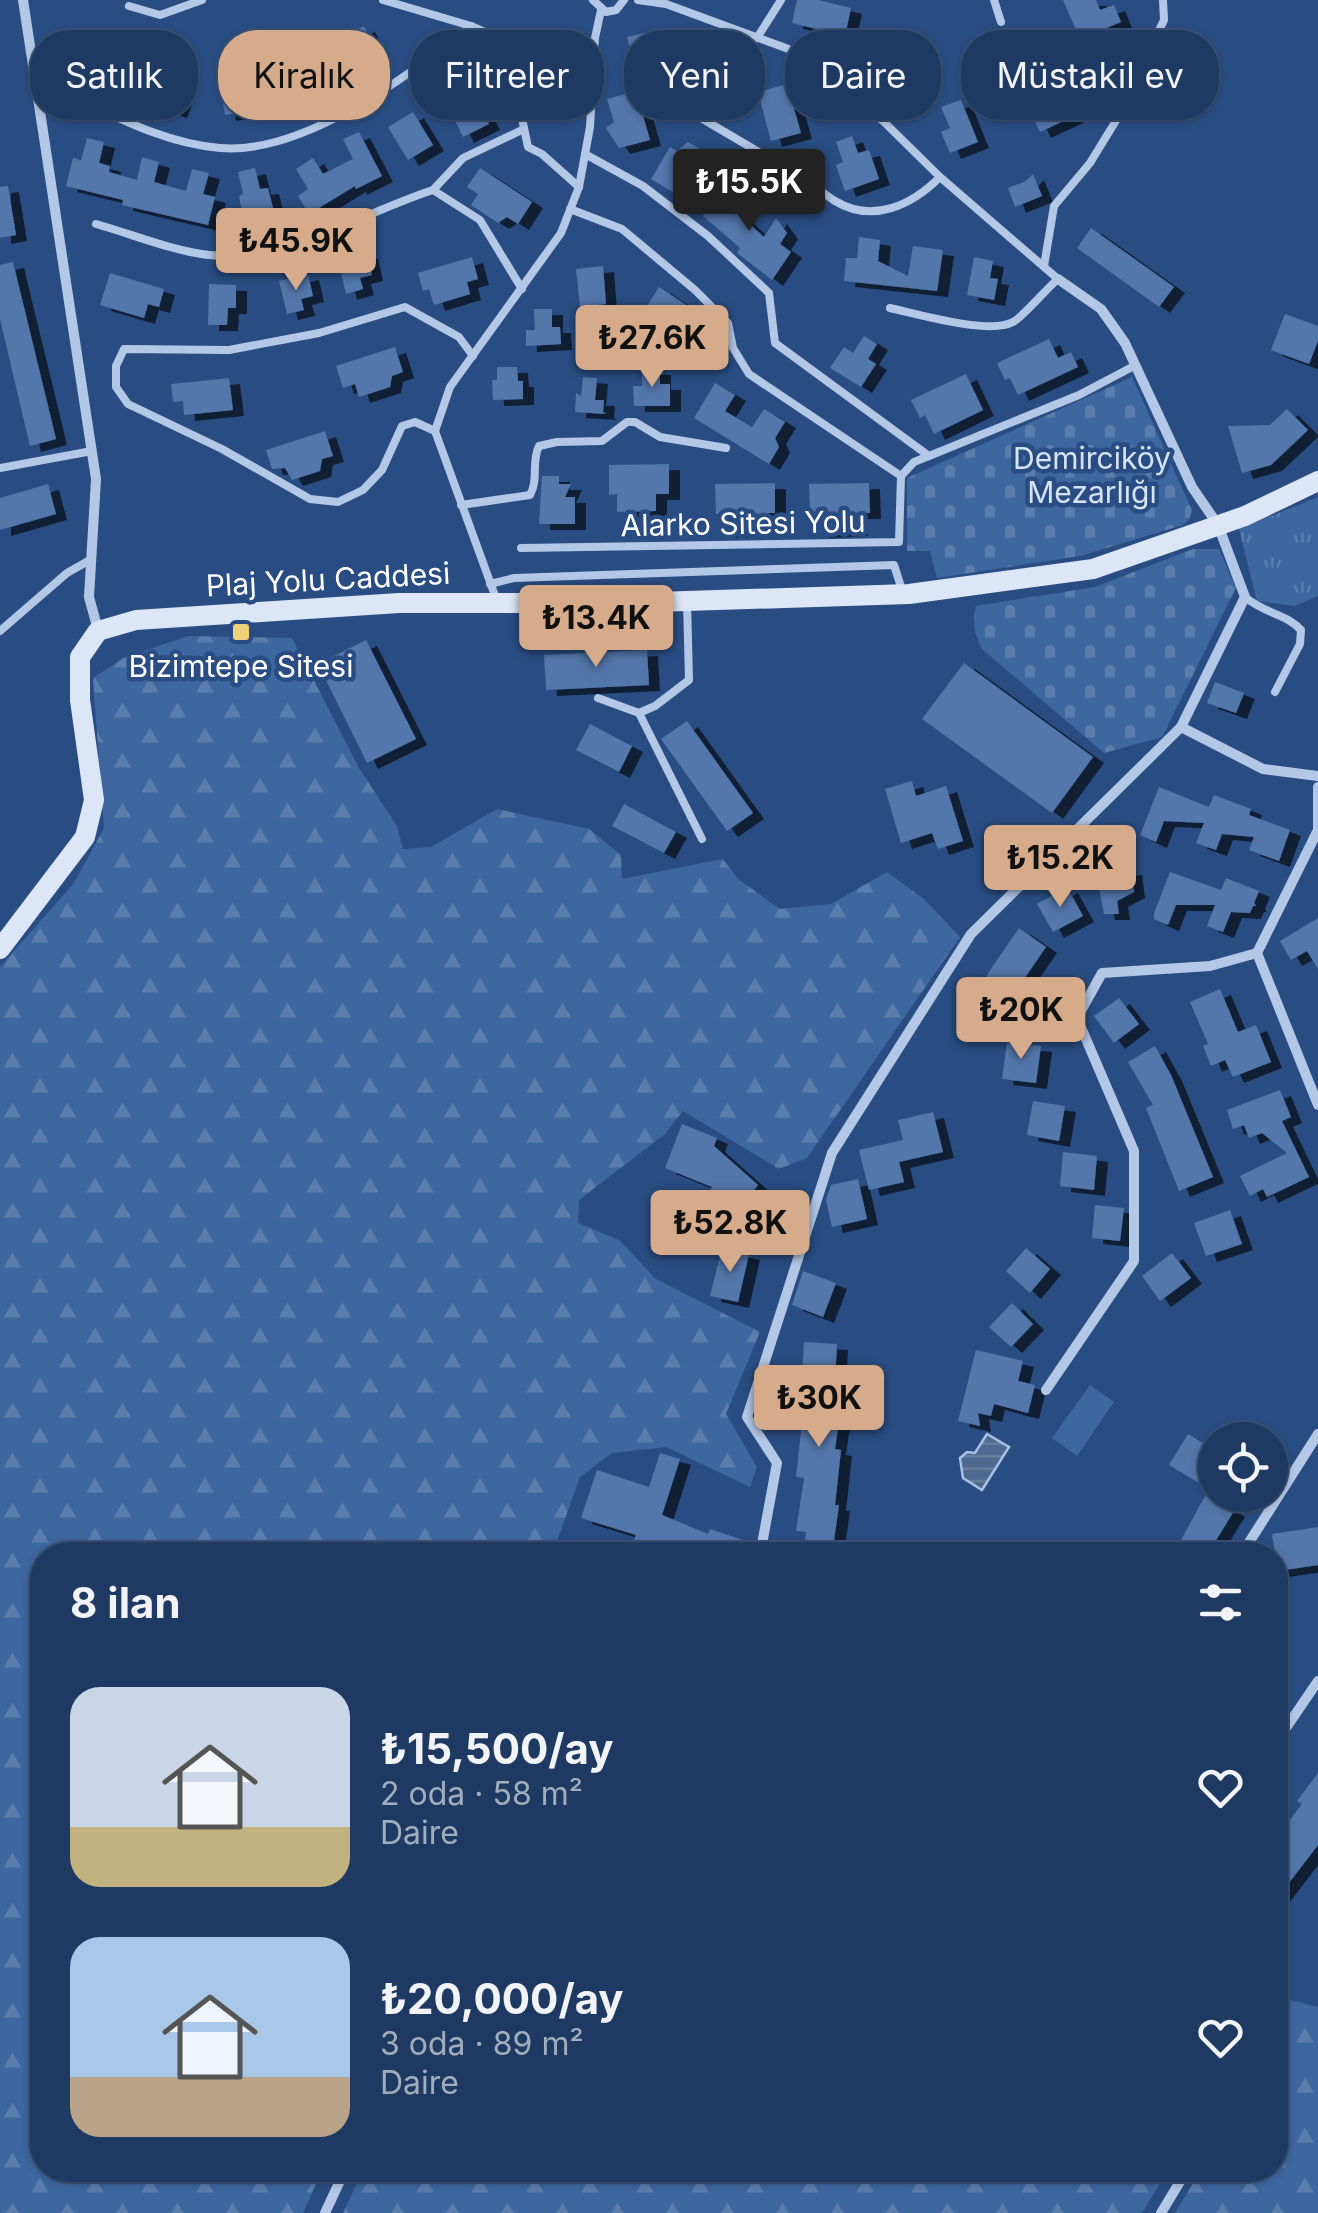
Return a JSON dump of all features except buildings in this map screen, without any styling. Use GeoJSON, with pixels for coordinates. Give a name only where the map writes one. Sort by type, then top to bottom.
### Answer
{"type":"FeatureCollection","features":[{"type":"Feature","properties":{"kind":"street"},"geometry":{"type":"LineString","coordinates":[[0,950],[85,837],[94,800],[80,700],[80,657],[98,632],[89,597],[96,479],[23,0]]}},
{"type":"Feature","properties":{"kind":"street"},"geometry":{"type":"LineString","coordinates":[[762,1542],[776,1462],[747,1417],[832,1152],[971,934],[1181,727],[1245,597],[1218,525],[1192,487],[1136,365],[1102,308],[1058,280]]}},
{"type":"Feature","properties":{"kind":"street","name":"Plaj Yolu Caddesi"},"geometry":{"type":"LineString","coordinates":[[98,632],[136,620],[494,593],[687,601],[904,594],[1093,569],[1218,525],[1318,482]]}},
{"type":"Feature","properties":{"kind":"street"},"geometry":{"type":"LineString","coordinates":[[1181,727],[1263,769],[1318,776]]}},
{"type":"Feature","properties":{"kind":"street"},"geometry":{"type":"LineString","coordinates":[[1046,1390],[1134,1261],[1134,1151],[1077,1018],[1102,973],[1210,966],[1257,953],[1318,833],[1318,787]]}},
{"type":"Feature","properties":{"kind":"street"},"geometry":{"type":"LineString","coordinates":[[1257,953],[1318,1104]]}},
{"type":"Feature","properties":{"kind":"street"},"geometry":{"type":"LineString","coordinates":[[1249,1542],[1318,1434]]}},
{"type":"Feature","properties":{"kind":"street"},"geometry":{"type":"LineString","coordinates":[[1288,1725],[1318,1680]]}},
{"type":"Feature","properties":{"kind":"street"},"geometry":{"type":"LineString","coordinates":[[326,2213],[339,2182]]}},
{"type":"Feature","properties":{"kind":"street"},"geometry":{"type":"LineString","coordinates":[[1161,2213],[1180,2182]]}},
{"type":"Feature","properties":{"kind":"lane"},"geometry":{"type":"LineString","coordinates":[[129,6],[160,15],[202,0]]}},
{"type":"Feature","properties":{"kind":"lane"},"geometry":{"type":"LineString","coordinates":[[384,0],[471,26],[519,47],[519,104],[528,146],[579,187]]}},
{"type":"Feature","properties":{"kind":"lane"},"geometry":{"type":"LineString","coordinates":[[593,0],[601,10],[579,187],[560,233],[450,387],[435,432],[494,593],[514,578],[894,565],[904,594]]}},
{"type":"Feature","properties":{"kind":"lane"},"geometry":{"type":"LineString","coordinates":[[601,10],[616,10],[624,0]]}},
{"type":"Feature","properties":{"kind":"lane"},"geometry":{"type":"LineString","coordinates":[[638,0],[667,2],[737,30]]}},
{"type":"Feature","properties":{"kind":"lane"},"geometry":{"type":"LineString","coordinates":[[762,30],[781,0]]}},
{"type":"Feature","properties":{"kind":"lane"},"geometry":{"type":"LineString","coordinates":[[994,0],[1001,22]]}},
{"type":"Feature","properties":{"kind":"lane"},"geometry":{"type":"LineString","coordinates":[[1044,266],[1054,206],[1090,163],[1117,119],[1164,20],[1162,0]]}},
{"type":"Feature","properties":{"kind":"lane"},"geometry":{"type":"LineString","coordinates":[[122,120],[184,143],[223,149],[270,144],[328,122],[390,87],[471,26]]}},
{"type":"Feature","properties":{"kind":"lane"},"geometry":{"type":"LineString","coordinates":[[765,41],[794,51],[826,74],[1058,280],[1038,295],[1015,322],[997,326],[890,308]]}},
{"type":"Feature","properties":{"kind":"lane"},"geometry":{"type":"LineString","coordinates":[[705,120],[802,177],[838,204],[871,210],[900,208],[922,195],[940,177]]}},
{"type":"Feature","properties":{"kind":"lane"},"geometry":{"type":"LineString","coordinates":[[96,224],[210,255],[262,252],[433,190],[463,158],[524,129]]}},
{"type":"Feature","properties":{"kind":"lane"},"geometry":{"type":"LineString","coordinates":[[585,154],[643,186],[708,236],[769,292],[775,343],[929,456]]}},
{"type":"Feature","properties":{"kind":"lane"},"geometry":{"type":"LineString","coordinates":[[433,190],[480,220],[522,289]]}},
{"type":"Feature","properties":{"kind":"lane","name":"Alarko Sitesi Yolu"},"geometry":{"type":"LineString","coordinates":[[570,208],[622,228],[728,323],[733,348],[749,374],[901,476]]}},
{"type":"Feature","properties":{"kind":"lane"},"geometry":{"type":"LineString","coordinates":[[435,432],[415,422],[402,426],[382,470],[363,490],[338,502],[310,500],[222,449],[128,404],[116,387],[116,366],[124,350],[229,350],[319,333],[405,307],[459,337],[474,356]]}},
{"type":"Feature","properties":{"kind":"lane","name":"Alarko Sitesi Yolu"},"geometry":{"type":"LineString","coordinates":[[521,548],[899,542],[901,476],[914,462],[1080,395],[1136,365]]}},
{"type":"Feature","properties":{"kind":"lane"},"geometry":{"type":"LineString","coordinates":[[461,505],[530,496],[536,484],[534,455],[539,446],[602,442],[626,422],[635,422],[660,437],[726,448]]}},
{"type":"Feature","properties":{"kind":"lane"},"geometry":{"type":"LineString","coordinates":[[0,468],[92,451]]}},
{"type":"Feature","properties":{"kind":"lane"},"geometry":{"type":"LineString","coordinates":[[0,631],[67,573],[90,560]]}},
{"type":"Feature","properties":{"kind":"lane"},"geometry":{"type":"LineString","coordinates":[[1245,597],[1262,612],[1292,620],[1301,630],[1300,644],[1275,692]]}},
{"type":"Feature","properties":{"kind":"lane"},"geometry":{"type":"LineString","coordinates":[[598,698],[639,712],[655,706],[689,680],[687,601]]}},
{"type":"Feature","properties":{"kind":"lane"},"geometry":{"type":"LineString","coordinates":[[639,712],[702,839]]}},
{"type":"Feature","properties":{"kind":"green space","name":"Demirciköy Mezarlığı"},"geometry":{"type":"Polygon","coordinates":[[[1132,377],[1192,510],[1183,525],[1080,556],[937,578],[930,551],[907,551],[907,478],[1132,377]]]}},
{"type":"Feature","properties":{"kind":"green space"},"geometry":{"type":"Polygon","coordinates":[[[1318,497],[1318,596],[1295,606],[1257,601],[1239,529],[1318,497]]]}},
{"type":"Feature","properties":{"kind":"green space","name":"Demirciköy Mezarlığı"},"geometry":{"type":"Polygon","coordinates":[[[1193,549],[1219,549],[1236,588],[1162,737],[1104,753],[979,643],[974,623],[976,606],[1095,587],[1193,549]]]}},
{"type":"Feature","properties":{"kind":"green space"},"geometry":{"type":"Polygon","coordinates":[[[189,636],[292,638],[359,768],[397,826],[403,849],[431,847],[497,809],[589,829],[621,855],[622,879],[723,859],[738,879],[780,909],[831,904],[887,872],[924,899],[960,937],[807,1158],[779,1169],[683,1111],[665,1134],[579,1200],[578,1223],[619,1240],[656,1279],[760,1332],[726,1414],[757,1467],[750,1487],[666,1447],[612,1453],[580,1477],[557,1542],[30,1542],[30,2182],[317,2182],[303,2213],[0,2213],[0,967],[74,883],[104,828],[93,678],[125,657],[189,636]]]}},
{"type":"Feature","properties":{"kind":"green space"},"geometry":{"type":"Polygon","coordinates":[[[1090,1385],[1114,1402],[1077,1456],[1052,1438],[1090,1385]]]}},
{"type":"Feature","properties":{"kind":"green space"},"geometry":{"type":"Polygon","coordinates":[[[1290,2000],[1318,2007],[1318,2213],[1175,2213],[1194,2182],[1288,2182],[1290,2000]]]}},
{"type":"Feature","properties":{"kind":"green space"},"geometry":{"type":"Polygon","coordinates":[[[357,2182],[1161,2182],[1142,2213],[343,2213],[357,2182]]]}},
{"type":"Feature","properties":{"kind":"shaded area"},"geometry":{"type":"Polygon","coordinates":[[[987,1434],[1009,1447],[982,1490],[963,1478],[960,1458],[967,1452],[975,1453],[987,1434]]]}},
{"type":"Feature","properties":{"kind":"place","name":"Bizimtepe Sitesi"},"geometry":{"type":"Point","coordinates":[241,632]}}]}
